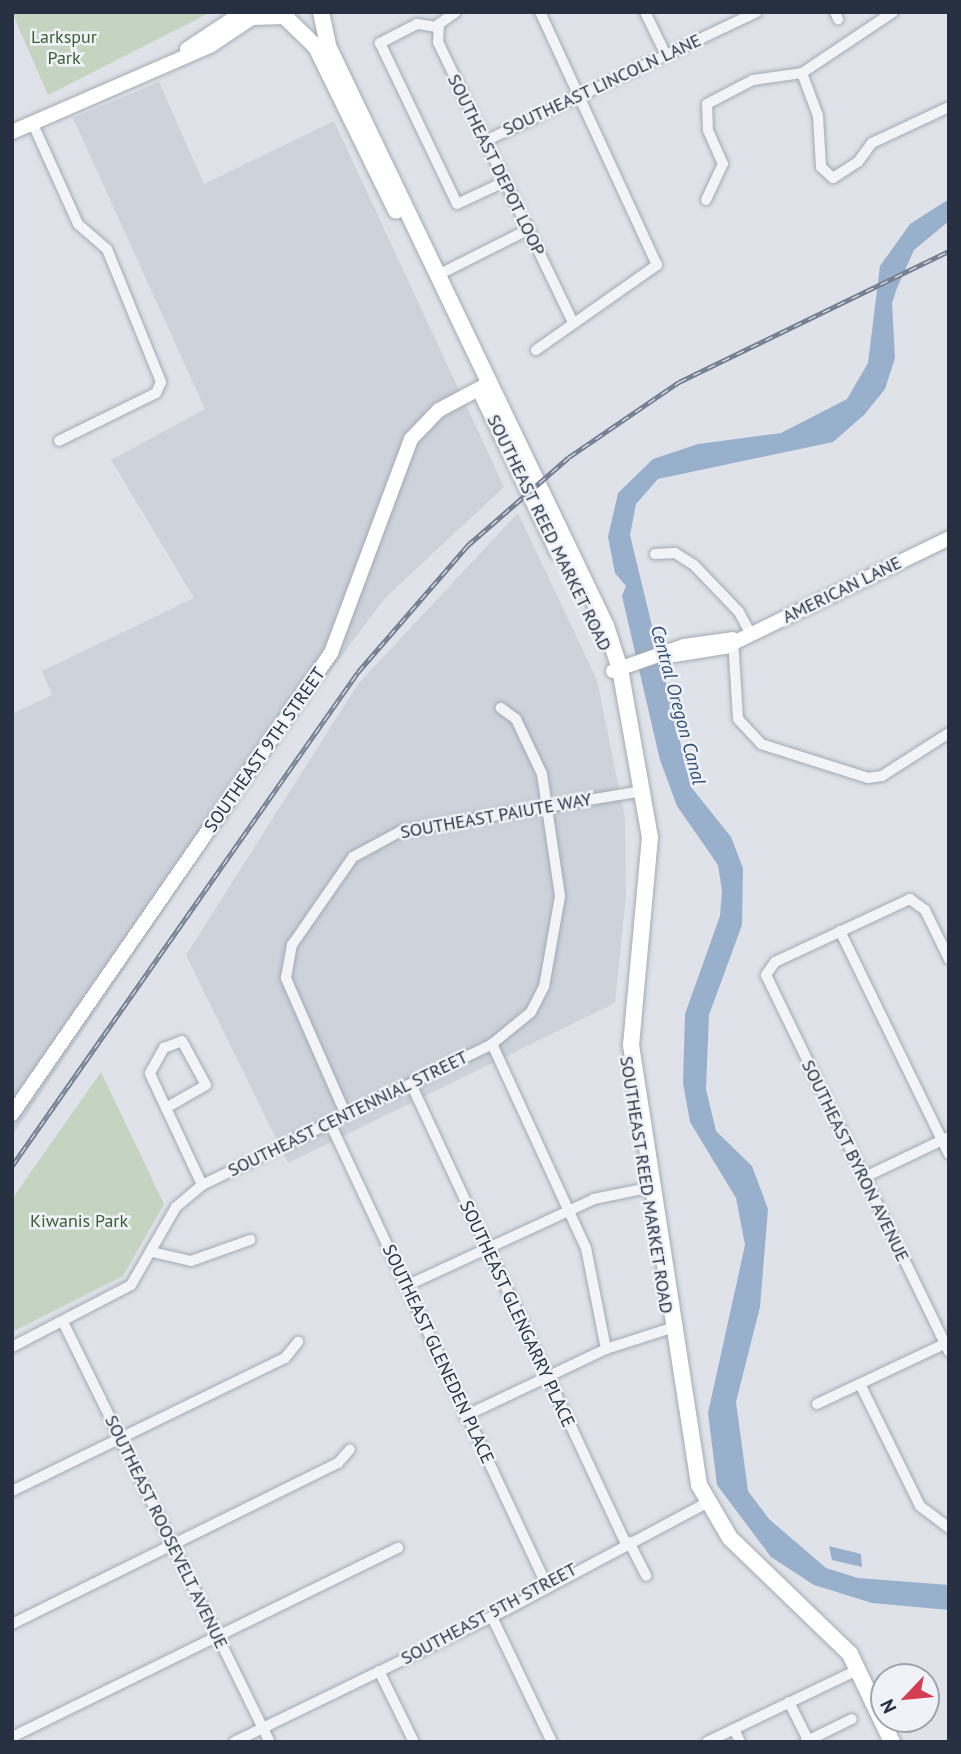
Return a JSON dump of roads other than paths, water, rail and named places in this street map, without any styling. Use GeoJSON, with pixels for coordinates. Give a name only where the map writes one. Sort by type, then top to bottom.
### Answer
{"type":"FeatureCollection","features":[{"type":"Feature","properties":{"kind":"main road"},"geometry":{"type":"LineString","coordinates":[[284,16],[315,12]]}},
{"type":"Feature","properties":{"kind":"main road","name":"SOUTHEAST REED MARKET ROAD"},"geometry":{"type":"LineString","coordinates":[[321,12],[321,31],[438,275],[484,386]]}},
{"type":"Feature","properties":{"kind":"main road","name":"SOUTHEAST REED MARKET ROAD"},"geometry":{"type":"LineString","coordinates":[[284,16],[323,61],[606,626],[622,668],[650,883],[631,1045],[648,1188],[673,1327],[694,1468],[703,1505],[730,1538],[815,1615],[855,1667],[892,1742]]}},
{"type":"Feature","properties":{"kind":"street"},"geometry":{"type":"LineString","coordinates":[[12,132],[180,54],[243,12]]}},
{"type":"Feature","properties":{"kind":"street"},"geometry":{"type":"LineString","coordinates":[[456,12],[437,27],[414,25],[380,43],[457,204],[504,182]]}},
{"type":"Feature","properties":{"kind":"street"},"geometry":{"type":"LineString","coordinates":[[536,350],[657,265],[540,12]]}},
{"type":"Feature","properties":{"kind":"street"},"geometry":{"type":"LineString","coordinates":[[645,12],[666,55]]}},
{"type":"Feature","properties":{"kind":"street","name":"SOUTHEAST LINCOLN LANE"},"geometry":{"type":"LineString","coordinates":[[485,141],[666,55],[741,15],[757,12]]}},
{"type":"Feature","properties":{"kind":"street"},"geometry":{"type":"LineString","coordinates":[[706,200],[723,164],[708,130],[707,104],[753,80],[802,73],[893,12]]}},
{"type":"Feature","properties":{"kind":"street"},"geometry":{"type":"LineString","coordinates":[[180,54],[210,46],[262,14],[284,16]]}},
{"type":"Feature","properties":{"kind":"street","name":"SOUTHEAST DEPOT LOOP"},"geometry":{"type":"LineString","coordinates":[[437,27],[439,46],[573,323]]}},
{"type":"Feature","properties":{"kind":"street"},"geometry":{"type":"LineString","coordinates":[[802,73],[818,116],[821,167],[833,178],[872,143],[949,107]]}},
{"type":"Feature","properties":{"kind":"street"},"geometry":{"type":"LineString","coordinates":[[32,122],[78,224],[107,249],[161,382],[156,393],[58,441]]}},
{"type":"Feature","properties":{"kind":"street"},"geometry":{"type":"LineString","coordinates":[[438,275],[527,230]]}},
{"type":"Feature","properties":{"kind":"street","name":"SOUTHEAST 9TH STREET"},"geometry":{"type":"LineString","coordinates":[[12,1114],[331,653],[411,439],[439,410],[484,386]]}},
{"type":"Feature","properties":{"kind":"street","name":"AMERICAN LANE"},"geometry":{"type":"LineString","coordinates":[[622,668],[674,655],[684,646],[733,639],[750,633],[949,538]]}},
{"type":"Feature","properties":{"kind":"street"},"geometry":{"type":"LineString","coordinates":[[655,554],[675,553],[694,565],[750,633]]}},
{"type":"Feature","properties":{"kind":"street"},"geometry":{"type":"LineString","coordinates":[[733,639],[738,719],[761,744],[868,778],[882,776],[949,733]]}},
{"type":"Feature","properties":{"kind":"street","name":"SOUTHEAST CENTENNIAL STREET"},"geometry":{"type":"LineString","coordinates":[[12,1347],[131,1285],[176,1207],[202,1185],[492,1044],[531,1012],[544,987],[560,896],[548,808],[533,752],[516,719],[501,709]]}},
{"type":"Feature","properties":{"kind":"street","name":"SOUTHEAST PAIUTE WAY"},"geometry":{"type":"LineString","coordinates":[[346,1115],[289,995],[292,945],[353,857],[383,836],[639,791]]}},
{"type":"Feature","properties":{"kind":"street"},"geometry":{"type":"LineString","coordinates":[[949,959],[916,899],[840,931],[945,1139],[949,1154]]}},
{"type":"Feature","properties":{"kind":"street","name":"SOUTHEAST BYRON AVENUE"},"geometry":{"type":"LineString","coordinates":[[840,931],[767,968],[767,981],[947,1346]]}},
{"type":"Feature","properties":{"kind":"street"},"geometry":{"type":"LineString","coordinates":[[166,1108],[206,1085],[182,1041],[164,1048],[150,1073],[166,1108],[202,1185]]}},
{"type":"Feature","properties":{"kind":"street"},"geometry":{"type":"LineString","coordinates":[[492,1044],[569,1210],[588,1258],[606,1349]]}},
{"type":"Feature","properties":{"kind":"street","name":"SOUTHEAST GLENGARRY PLACE"},"geometry":{"type":"LineString","coordinates":[[411,1084],[547,1378],[646,1576]]}},
{"type":"Feature","properties":{"kind":"street","name":"SOUTHEAST GLENEDEN PLACE"},"geometry":{"type":"LineString","coordinates":[[330,1124],[546,1584]]}},
{"type":"Feature","properties":{"kind":"street"},"geometry":{"type":"LineString","coordinates":[[863,1178],[945,1139]]}},
{"type":"Feature","properties":{"kind":"street"},"geometry":{"type":"LineString","coordinates":[[406,1286],[569,1210],[648,1188]]}},
{"type":"Feature","properties":{"kind":"street"},"geometry":{"type":"LineString","coordinates":[[152,1252],[191,1261],[250,1240]]}},
{"type":"Feature","properties":{"kind":"street","name":"SOUTHEAST ROOSEVELT AVENUE"},"geometry":{"type":"LineString","coordinates":[[63,1322],[270,1742]]}},
{"type":"Feature","properties":{"kind":"street"},"geometry":{"type":"LineString","coordinates":[[465,1416],[606,1349],[673,1327]]}},
{"type":"Feature","properties":{"kind":"street"},"geometry":{"type":"LineString","coordinates":[[12,1491],[285,1358],[298,1342]]}},
{"type":"Feature","properties":{"kind":"street"},"geometry":{"type":"LineString","coordinates":[[817,1404],[947,1346]]}},
{"type":"Feature","properties":{"kind":"street"},"geometry":{"type":"LineString","coordinates":[[860,1384],[920,1506],[949,1528]]}},
{"type":"Feature","properties":{"kind":"street"},"geometry":{"type":"LineString","coordinates":[[12,1624],[338,1464],[350,1448]]}},
{"type":"Feature","properties":{"kind":"street","name":"SOUTHEAST 5TH STREET"},"geometry":{"type":"LineString","coordinates":[[234,1742],[492,1617],[546,1584],[703,1505]]}},
{"type":"Feature","properties":{"kind":"street"},"geometry":{"type":"LineString","coordinates":[[12,1737],[398,1548]]}},
{"type":"Feature","properties":{"kind":"street"},"geometry":{"type":"LineString","coordinates":[[492,1617],[552,1742]]}},
{"type":"Feature","properties":{"kind":"street"},"geometry":{"type":"LineString","coordinates":[[706,1742],[855,1667]]}},
{"type":"Feature","properties":{"kind":"street"},"geometry":{"type":"LineString","coordinates":[[379,1671],[414,1742]]}},
{"type":"Feature","properties":{"kind":"street"},"geometry":{"type":"LineString","coordinates":[[789,1702],[806,1741],[852,1719]]}},
{"type":"Feature","properties":{"kind":"street"},"geometry":{"type":"LineString","coordinates":[[734,1729],[740,1742]]}},
{"type":"Feature","properties":{"kind":"water"},"geometry":{"type":"Polygon","coordinates":[[[949,199],[949,221],[914,250],[897,288],[892,303],[895,358],[885,389],[864,415],[833,442],[658,479],[636,504],[630,535],[691,787],[731,837],[743,868],[742,925],[709,1015],[706,1089],[716,1131],[752,1166],[768,1209],[760,1307],[736,1402],[748,1491],[769,1519],[826,1568],[858,1578],[949,1585],[949,1610],[872,1603],[814,1585],[771,1557],[717,1485],[708,1413],[745,1245],[736,1198],[690,1122],[683,1083],[685,1014],[720,916],[722,891],[718,865],[677,806],[660,760],[622,596],[626,586],[615,573],[608,537],[618,493],[653,459],[698,444],[781,433],[847,399],[868,363],[880,266],[910,224],[949,199]]]}},
{"type":"Feature","properties":{"kind":"water"},"geometry":{"type":"Polygon","coordinates":[[[829,1546],[861,1554],[862,1567],[832,1560],[829,1546]]]}},
{"type":"Feature","properties":{"kind":"railway"},"geometry":{"type":"LineString","coordinates":[[12,1166],[358,672],[467,546],[569,457],[679,382],[949,251]]}},
{"type":"Feature","properties":{"kind":"park label","name":"Larkspur Park"},"geometry":{"type":"Point","coordinates":[64,48]}},
{"type":"Feature","properties":{"kind":"park label","name":"Kiwanis Park"},"geometry":{"type":"Point","coordinates":[79,1221]}},
{"type":"Feature","properties":{"kind":"water label","name":"Central Oregon Canal"},"geometry":{"type":"Point","coordinates":[678,705]}}]}
